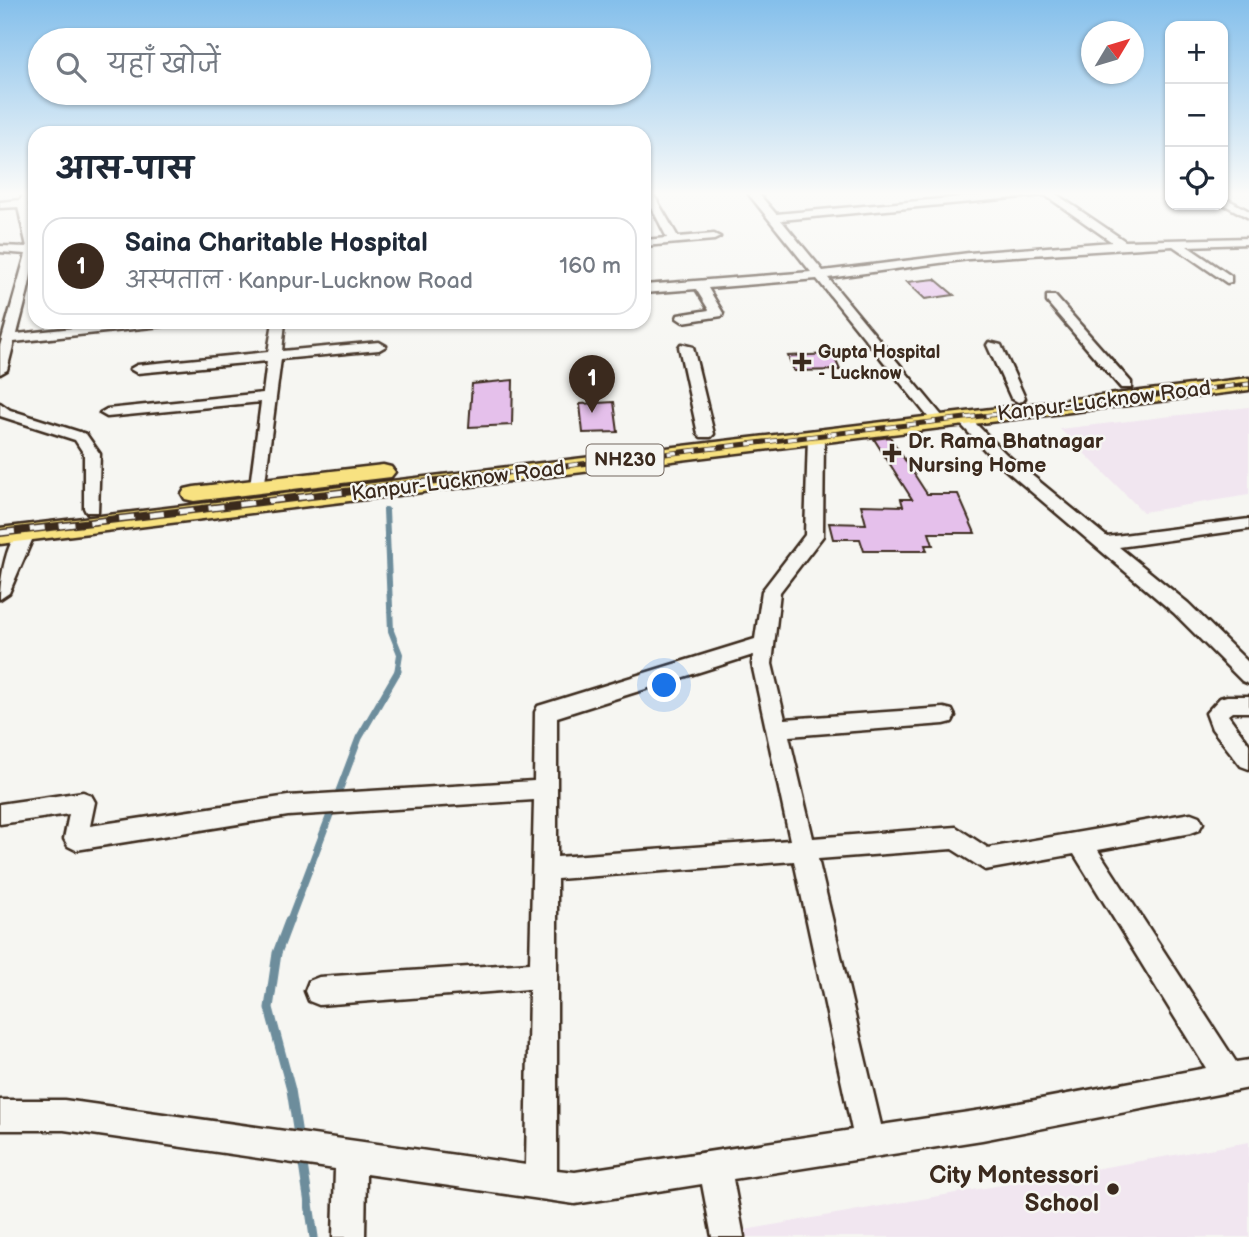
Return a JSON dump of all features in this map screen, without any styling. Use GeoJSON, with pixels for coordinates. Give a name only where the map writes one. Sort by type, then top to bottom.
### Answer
{"type":"FeatureCollection","features":[{"type":"Feature","properties":{"kind":"highway","name":"Kanpur-Lucknow Road"},"geometry":{"type":"LineString","coordinates":[[0,536],[331,498],[816,436],[1018,398],[1249,371]]}},
{"type":"Feature","properties":{"kind":"highway","name":"Kanpur-Lucknow Road"},"geometry":{"type":"LineString","coordinates":[[0,518],[706,434],[933,414],[962,418],[1249,384]]}},
{"type":"Feature","properties":{"kind":"street"},"geometry":{"type":"LineString","coordinates":[[0,250],[28,251]]}},
{"type":"Feature","properties":{"kind":"street"},"geometry":{"type":"LineString","coordinates":[[799,250],[933,414]]}},
{"type":"Feature","properties":{"kind":"street"},"geometry":{"type":"LineString","coordinates":[[651,288],[820,275],[970,256],[1051,250]]}},
{"type":"Feature","properties":{"kind":"street"},"geometry":{"type":"LineString","coordinates":[[1186,250],[1227,279]]}},
{"type":"Feature","properties":{"kind":"street"},"geometry":{"type":"LineString","coordinates":[[0,370],[28,269]]}},
{"type":"Feature","properties":{"kind":"street"},"geometry":{"type":"LineString","coordinates":[[683,318],[717,313],[700,285]]}},
{"type":"Feature","properties":{"kind":"street"},"geometry":{"type":"LineString","coordinates":[[1051,299],[1126,385]]}},
{"type":"Feature","properties":{"kind":"street"},"geometry":{"type":"LineString","coordinates":[[9,339],[101,329]]}},
{"type":"Feature","properties":{"kind":"street"},"geometry":{"type":"LineString","coordinates":[[258,486],[278,329]]}},
{"type":"Feature","properties":{"kind":"street"},"geometry":{"type":"LineString","coordinates":[[994,345],[1018,398]]}},
{"type":"Feature","properties":{"kind":"street"},"geometry":{"type":"LineString","coordinates":[[137,369],[379,346]]}},
{"type":"Feature","properties":{"kind":"street"},"geometry":{"type":"LineString","coordinates":[[687,347],[706,434]]}},
{"type":"Feature","properties":{"kind":"street"},"geometry":{"type":"LineString","coordinates":[[107,413],[269,397]]}},
{"type":"Feature","properties":{"kind":"street"},"geometry":{"type":"LineString","coordinates":[[0,407],[5,413],[82,437],[92,454],[92,508]]}},
{"type":"Feature","properties":{"kind":"street"},"geometry":{"type":"LineString","coordinates":[[962,418],[1000,457],[1181,608],[1249,676]]}},
{"type":"Feature","properties":{"kind":"street"},"geometry":{"type":"LineString","coordinates":[[816,436],[814,536],[771,590],[761,664],[870,1143]]}},
{"type":"Feature","properties":{"kind":"street"},"geometry":{"type":"LineString","coordinates":[[1105,543],[1249,524]]}},
{"type":"Feature","properties":{"kind":"street"},"geometry":{"type":"LineString","coordinates":[[0,593],[26,533]]}},
{"type":"Feature","properties":{"kind":"street"},"geometry":{"type":"LineString","coordinates":[[541,1183],[546,712],[764,643]]}},
{"type":"Feature","properties":{"kind":"street"},"geometry":{"type":"LineString","coordinates":[[1249,704],[1227,704],[1217,712],[1220,723],[1249,760]]}},
{"type":"Feature","properties":{"kind":"street"},"geometry":{"type":"LineString","coordinates":[[776,728],[944,716]]}},
{"type":"Feature","properties":{"kind":"street"},"geometry":{"type":"LineString","coordinates":[[0,814],[83,802],[76,839],[321,804],[545,790]]}},
{"type":"Feature","properties":{"kind":"street"},"geometry":{"type":"LineString","coordinates":[[544,869],[956,838],[985,859],[1191,823]]}},
{"type":"Feature","properties":{"kind":"street"},"geometry":{"type":"LineString","coordinates":[[0,1115],[64,1115],[575,1188],[982,1125],[1239,1076],[1080,842]]}},
{"type":"Feature","properties":{"kind":"street"},"geometry":{"type":"LineString","coordinates":[[319,991],[543,975]]}},
{"type":"Feature","properties":{"kind":"street"},"geometry":{"type":"LineString","coordinates":[[337,1154],[349,1237]]}},
{"type":"Feature","properties":{"kind":"street"},"geometry":{"type":"LineString","coordinates":[[715,1167],[728,1237]]}},
{"type":"Feature","properties":{"kind":"shaded area"},"geometry":{"type":"Polygon","coordinates":[[[1249,407],[1249,495],[1143,512],[1060,429],[1249,407]]]}},
{"type":"Feature","properties":{"kind":"shaded area","name":"City Montessori School"},"geometry":{"type":"Polygon","coordinates":[[[1249,1142],[1249,1237],[704,1237],[1249,1142]]]}},
{"type":"Feature","properties":{"kind":"building"},"geometry":{"type":"Polygon","coordinates":[[[935,279],[954,295],[925,299],[907,282],[935,279]]]}},
{"type":"Feature","properties":{"kind":"building"},"geometry":{"type":"Polygon","coordinates":[[[833,354],[840,370],[794,371],[788,356],[833,354]]]}},
{"type":"Feature","properties":{"kind":"building"},"geometry":{"type":"Polygon","coordinates":[[[513,380],[512,425],[469,427],[472,384],[513,380]]]}},
{"type":"Feature","properties":{"kind":"building"},"geometry":{"type":"Polygon","coordinates":[[[614,402],[618,432],[583,433],[580,404],[614,402]]]}},
{"type":"Feature","properties":{"kind":"building"},"geometry":{"type":"Polygon","coordinates":[[[890,437],[927,494],[958,494],[975,533],[929,533],[933,545],[925,545],[927,551],[864,551],[860,539],[833,539],[829,523],[866,524],[861,505],[903,506],[901,499],[912,499],[874,439],[890,437]]]}},
{"type":"Feature","properties":{"kind":"waterway"},"geometry":{"type":"LineString","coordinates":[[386,510],[391,631],[400,654],[397,673]]}},
{"type":"Feature","properties":{"kind":"waterway"},"geometry":{"type":"LineString","coordinates":[[289,923],[359,738],[397,673]]}},
{"type":"Feature","properties":{"kind":"waterway"},"geometry":{"type":"LineString","coordinates":[[289,921],[277,953],[269,1008],[291,1090],[299,1141]]}},
{"type":"Feature","properties":{"kind":"waterway"},"geometry":{"type":"LineString","coordinates":[[302,1158],[314,1237]]}},
{"type":"Feature","properties":{"kind":"railway"},"geometry":{"type":"LineString","coordinates":[[489,475],[1249,384]]}},
{"type":"Feature","properties":{"kind":"railway"},"geometry":{"type":"LineString","coordinates":[[0,533],[504,473]]}},
{"type":"Feature","properties":{"kind":"place","name":"Gupta Hospital - Lucknow"},"geometry":{"type":"Point","coordinates":[802,362]}},
{"type":"Feature","properties":{"kind":"place","name":"Saina Charitable Hospital"},"geometry":{"type":"Point","coordinates":[592,413]}},
{"type":"Feature","properties":{"kind":"place","name":"Dr. Rama Bhatnagar Nursing Home"},"geometry":{"type":"Point","coordinates":[892,453]}},
{"type":"Feature","properties":{"kind":"place","name":"City Montessori School"},"geometry":{"type":"Point","coordinates":[1113,1189]}}]}
